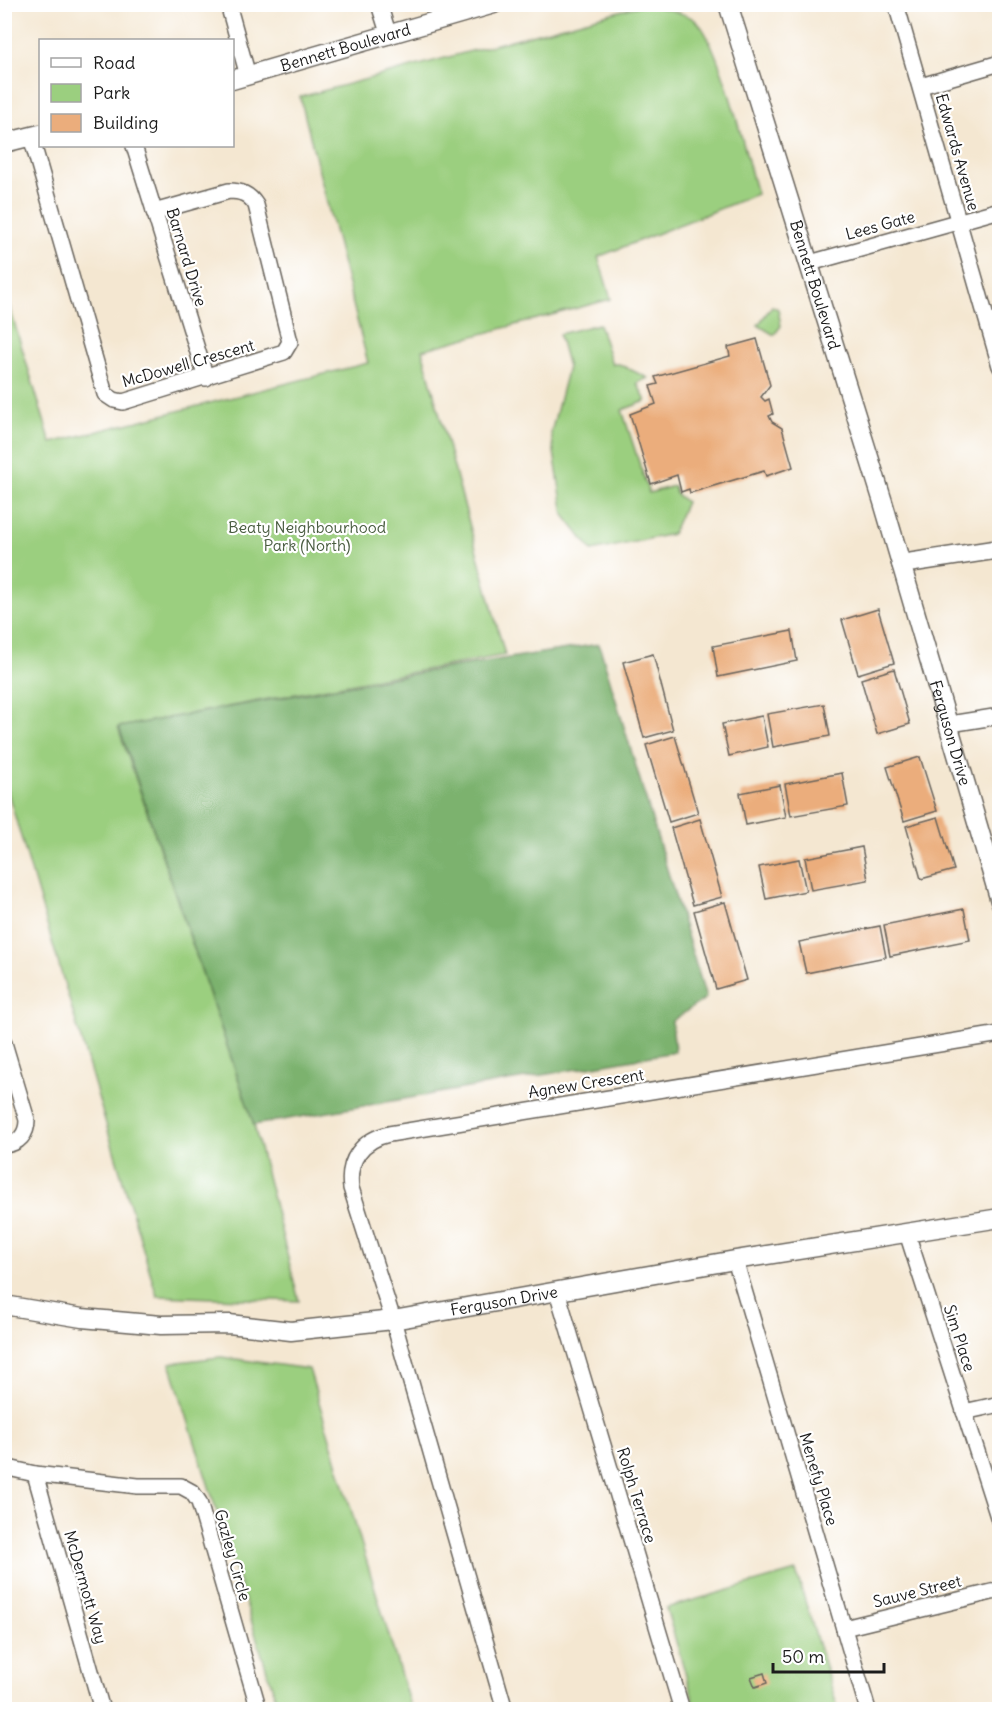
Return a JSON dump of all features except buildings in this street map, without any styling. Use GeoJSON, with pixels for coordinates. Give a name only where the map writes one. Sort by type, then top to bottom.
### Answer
{"type":"FeatureCollection","features":[{"type":"Feature","properties":{"kind":"street"},"geometry":{"type":"LineString","coordinates":[[228,4],[234,39]]}},
{"type":"Feature","properties":{"kind":"street"},"geometry":{"type":"LineString","coordinates":[[379,4],[388,36]]}},
{"type":"Feature","properties":{"kind":"street","name":"Bennett Boulevard"},"geometry":{"type":"LineString","coordinates":[[240,78],[494,4]]}},
{"type":"Feature","properties":{"kind":"street","name":"Bennett Boulevard"},"geometry":{"type":"LineString","coordinates":[[728,4],[810,262],[901,564]]}},
{"type":"Feature","properties":{"kind":"street","name":"Edwards Avenue"},"geometry":{"type":"LineString","coordinates":[[896,4],[999,366]]}},
{"type":"Feature","properties":{"kind":"street"},"geometry":{"type":"LineString","coordinates":[[234,41],[240,78]]}},
{"type":"Feature","properties":{"kind":"street","name":"Edwards Avenue"},"geometry":{"type":"LineString","coordinates":[[921,86],[999,63]]}},
{"type":"Feature","properties":{"kind":"street"},"geometry":{"type":"LineString","coordinates":[[4,143],[36,135]]}},
{"type":"Feature","properties":{"kind":"street","name":"McDowell Crescent"},"geometry":{"type":"LineString","coordinates":[[39,147],[105,394],[114,400],[123,402],[284,352],[291,342],[256,204],[241,191],[229,192],[154,213]]}},
{"type":"Feature","properties":{"kind":"street","name":"Barnard Drive"},"geometry":{"type":"LineString","coordinates":[[134,147],[206,378]]}},
{"type":"Feature","properties":{"kind":"street","name":"Lees Gate"},"geometry":{"type":"LineString","coordinates":[[810,262],[999,210]]}},
{"type":"Feature","properties":{"kind":"street"},"geometry":{"type":"LineString","coordinates":[[901,564],[999,549]]}},
{"type":"Feature","properties":{"kind":"street","name":"Ferguson Drive"},"geometry":{"type":"LineString","coordinates":[[901,564],[995,870],[999,901]]}},
{"type":"Feature","properties":{"kind":"street"},"geometry":{"type":"LineString","coordinates":[[950,724],[999,716]]}},
{"type":"Feature","properties":{"kind":"street","name":"Agnew Crescent"},"geometry":{"type":"LineString","coordinates":[[393,1320],[351,1188],[349,1174],[353,1160],[373,1137],[999,1034]]}},
{"type":"Feature","properties":{"kind":"street"},"geometry":{"type":"LineString","coordinates":[[4,1043],[27,1120],[27,1129],[22,1138],[4,1145]]}},
{"type":"Feature","properties":{"kind":"street","name":"Ferguson Drive"},"geometry":{"type":"LineString","coordinates":[[4,1305],[104,1320],[161,1325],[229,1324],[291,1331],[393,1320],[735,1260],[999,1218]]}},
{"type":"Feature","properties":{"kind":"street","name":"Sim Place"},"geometry":{"type":"LineString","coordinates":[[908,1233],[999,1523]]}},
{"type":"Feature","properties":{"kind":"street","name":"Menefy Place"},"geometry":{"type":"LineString","coordinates":[[735,1260],[868,1710]]}},
{"type":"Feature","properties":{"kind":"street","name":"Rolph Terrace"},"geometry":{"type":"LineString","coordinates":[[557,1291],[682,1710]]}},
{"type":"Feature","properties":{"kind":"street"},"geometry":{"type":"LineString","coordinates":[[393,1320],[505,1710]]}},
{"type":"Feature","properties":{"kind":"street"},"geometry":{"type":"LineString","coordinates":[[964,1412],[999,1404]]}},
{"type":"Feature","properties":{"kind":"street","name":"Gazley Circle"},"geometry":{"type":"LineString","coordinates":[[4,1467],[35,1474],[138,1486],[173,1485],[192,1492],[200,1502],[259,1710]]}},
{"type":"Feature","properties":{"kind":"street","name":"McDermott Way"},"geometry":{"type":"LineString","coordinates":[[35,1474],[102,1710]]}},
{"type":"Feature","properties":{"kind":"street","name":"Sauve Street"},"geometry":{"type":"LineString","coordinates":[[844,1628],[999,1590]]}},
{"type":"Feature","properties":{"kind":"green space","name":"Beaty Neighbourhood Park (North)"},"geometry":{"type":"Polygon","coordinates":[[[642,5],[684,15],[695,20],[704,31],[723,74],[757,194],[598,257],[611,299],[422,350],[505,655],[118,727],[254,1125],[299,1301],[157,1296],[5,783],[4,289],[51,443],[368,363],[300,97],[642,5]]]}},
{"type":"Feature","properties":{"kind":"green space"},"geometry":{"type":"Polygon","coordinates":[[[772,306],[778,309],[781,326],[774,335],[758,325],[772,306]]]}},
{"type":"Feature","properties":{"kind":"green space"},"geometry":{"type":"Polygon","coordinates":[[[599,324],[612,364],[619,364],[648,378],[637,383],[646,401],[622,410],[649,493],[674,486],[676,494],[686,502],[672,534],[592,551],[564,515],[551,433],[568,367],[559,334],[599,324]]]}},
{"type":"Feature","properties":{"kind":"green space"},"geometry":{"type":"Polygon","coordinates":[[[599,644],[706,998],[672,1021],[675,1052],[254,1125],[119,727],[457,666],[599,644]]]}},
{"type":"Feature","properties":{"kind":"green space"},"geometry":{"type":"Polygon","coordinates":[[[221,1357],[309,1369],[411,1709],[279,1709],[170,1363],[221,1357]]]}},
{"type":"Feature","properties":{"kind":"green space"},"geometry":{"type":"Polygon","coordinates":[[[796,1571],[838,1709],[696,1709],[666,1608],[796,1571]]]}}]}
